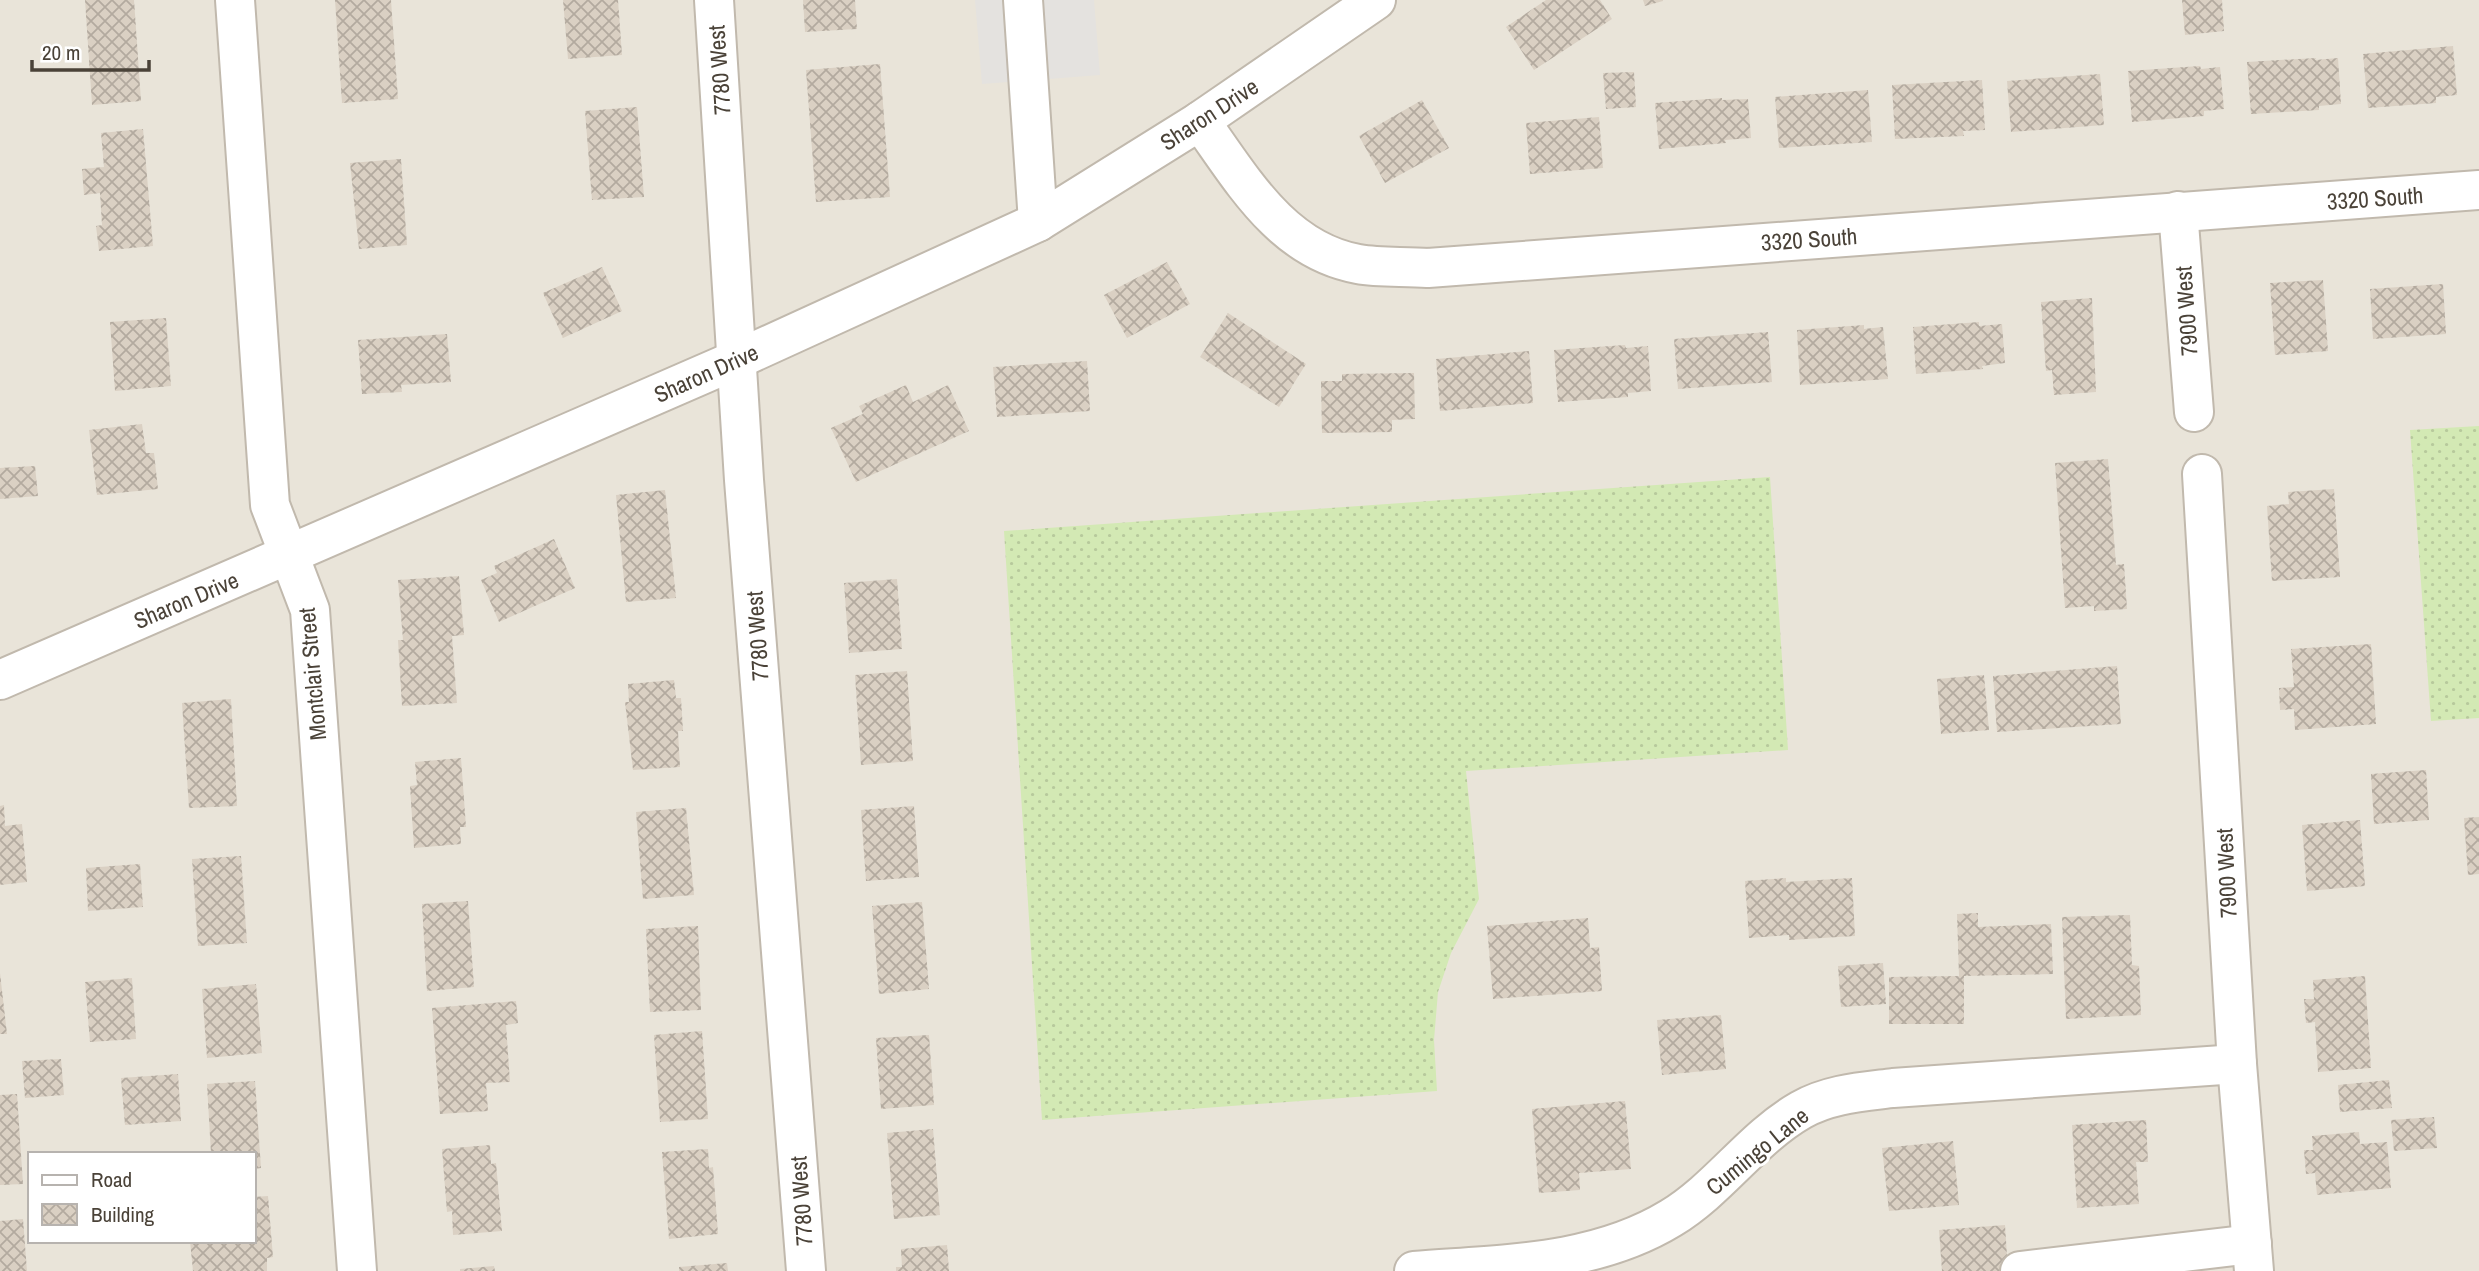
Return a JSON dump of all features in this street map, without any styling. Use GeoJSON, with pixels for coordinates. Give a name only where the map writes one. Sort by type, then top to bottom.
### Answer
{"type":"FeatureCollection","features":[{"type":"Feature","properties":{"kind":"street","name":"Montclair Street"},"geometry":{"type":"LineString","coordinates":[[235,0],[270,505],[310,610],[357,1271]]}},
{"type":"Feature","properties":{"kind":"street","name":"7780 West"},"geometry":{"type":"LineString","coordinates":[[714,0],[744,480],[807,1271]]}},
{"type":"Feature","properties":{"kind":"street"},"geometry":{"type":"LineString","coordinates":[[1023,0],[1038,222]]}},
{"type":"Feature","properties":{"kind":"street","name":"Sharon Drive"},"geometry":{"type":"LineString","coordinates":[[0,680],[738,359],[1038,222],[1200,121],[1376,0]]}},
{"type":"Feature","properties":{"kind":"street","name":"3320 South"},"geometry":{"type":"LineString","coordinates":[[1200,121],[1272,217],[1312,248],[1358,264],[1428,268],[2479,191]]}},
{"type":"Feature","properties":{"kind":"street","name":"7900 West"},"geometry":{"type":"LineString","coordinates":[[2178,211],[2194,412]]}},
{"type":"Feature","properties":{"kind":"street","name":"7900 West"},"geometry":{"type":"LineString","coordinates":[[2202,474],[2237,1064],[2253,1257]]}},
{"type":"Feature","properties":{"kind":"street","name":"Cumingo Lane"},"geometry":{"type":"LineString","coordinates":[[1414,1271],[1556,1259],[1611,1247],[1670,1219],[1717,1185],[1756,1146],[1800,1110],[1840,1094],[1893,1087],[2237,1064]]}},
{"type":"Feature","properties":{"kind":"street"},"geometry":{"type":"LineString","coordinates":[[2020,1271],[2253,1257]]}},
{"type":"Feature","properties":{"kind":"shaded area"},"geometry":{"type":"Polygon","coordinates":[[[0,0],[2479,0],[2479,1271],[0,1271],[0,0]]]}},
{"type":"Feature","properties":{"kind":"shaded area"},"geometry":{"type":"Polygon","coordinates":[[[975,0],[1094,0],[1100,75],[982,84],[975,0]]]}},
{"type":"Feature","properties":{"kind":"green space"},"geometry":{"type":"Polygon","coordinates":[[[2479,426],[2479,718],[2431,721],[2410,430],[2479,426]]]}},
{"type":"Feature","properties":{"kind":"green space"},"geometry":{"type":"Polygon","coordinates":[[[1770,477],[1788,750],[1466,771],[1479,899],[1451,953],[1438,992],[1434,1040],[1437,1091],[1042,1120],[1004,531],[1770,477]]]}},
{"type":"Feature","properties":{"kind":"building"},"geometry":{"type":"Polygon","coordinates":[[[85,0],[134,0],[141,101],[92,105],[85,0]]]}},
{"type":"Feature","properties":{"kind":"building"},"geometry":{"type":"Polygon","coordinates":[[[335,0],[391,0],[398,99],[342,103],[335,0]]]}},
{"type":"Feature","properties":{"kind":"building"},"geometry":{"type":"Polygon","coordinates":[[[563,0],[618,0],[622,55],[568,59],[563,0]]]}},
{"type":"Feature","properties":{"kind":"building"},"geometry":{"type":"Polygon","coordinates":[[[803,0],[855,0],[857,29],[805,32],[803,0]]]}},
{"type":"Feature","properties":{"kind":"building"},"geometry":{"type":"Polygon","coordinates":[[[1546,0],[1600,0],[1612,19],[1534,70],[1506,27],[1546,0]]]}},
{"type":"Feature","properties":{"kind":"building"},"geometry":{"type":"Polygon","coordinates":[[[1643,0],[1663,0],[1663,1],[1645,6],[1643,0]]]}},
{"type":"Feature","properties":{"kind":"building"},"geometry":{"type":"Polygon","coordinates":[[[2182,0],[2222,0],[2224,31],[2185,35],[2182,0]]]}},
{"type":"Feature","properties":{"kind":"building"},"geometry":{"type":"Polygon","coordinates":[[[2453,46],[2457,95],[2436,97],[2436,103],[2368,108],[2363,54],[2453,46]]]}},
{"type":"Feature","properties":{"kind":"building"},"geometry":{"type":"Polygon","coordinates":[[[2316,58],[2315,60],[2338,58],[2341,104],[2319,106],[2319,110],[2251,114],[2247,62],[2316,58]]]}},
{"type":"Feature","properties":{"kind":"building"},"geometry":{"type":"Polygon","coordinates":[[[880,64],[890,197],[816,202],[806,70],[880,64]]]}},
{"type":"Feature","properties":{"kind":"building"},"geometry":{"type":"Polygon","coordinates":[[[2200,66],[2201,69],[2220,67],[2224,109],[2204,111],[2204,116],[2132,122],[2128,71],[2200,66]]]}},
{"type":"Feature","properties":{"kind":"building"},"geometry":{"type":"Polygon","coordinates":[[[1634,72],[1636,107],[1606,109],[1603,73],[1634,72]]]}},
{"type":"Feature","properties":{"kind":"building"},"geometry":{"type":"Polygon","coordinates":[[[2100,74],[2104,125],[2011,132],[2007,81],[2100,74]]]}},
{"type":"Feature","properties":{"kind":"building"},"geometry":{"type":"Polygon","coordinates":[[[1982,80],[1985,130],[1963,131],[1964,136],[1895,139],[1892,85],[1982,80]]]}},
{"type":"Feature","properties":{"kind":"building"},"geometry":{"type":"Polygon","coordinates":[[[1868,90],[1872,142],[1779,148],[1775,97],[1868,90]]]}},
{"type":"Feature","properties":{"kind":"building"},"geometry":{"type":"Polygon","coordinates":[[[1722,98],[1748,99],[1751,138],[1659,149],[1655,103],[1722,98]]]}},
{"type":"Feature","properties":{"kind":"building"},"geometry":{"type":"Polygon","coordinates":[[[1422,100],[1449,148],[1385,183],[1359,136],[1422,100]]]}},
{"type":"Feature","properties":{"kind":"building"},"geometry":{"type":"Polygon","coordinates":[[[637,107],[644,197],[592,200],[585,111],[637,107]]]}},
{"type":"Feature","properties":{"kind":"building"},"geometry":{"type":"Polygon","coordinates":[[[1599,117],[1603,168],[1530,174],[1526,123],[1599,117]]]}},
{"type":"Feature","properties":{"kind":"building"},"geometry":{"type":"Polygon","coordinates":[[[143,129],[153,246],[99,251],[96,226],[102,225],[100,193],[84,195],[82,169],[104,167],[101,133],[143,129]]]}},
{"type":"Feature","properties":{"kind":"building"},"geometry":{"type":"Polygon","coordinates":[[[401,159],[407,245],[359,249],[350,163],[401,159]]]}},
{"type":"Feature","properties":{"kind":"building"},"geometry":{"type":"Polygon","coordinates":[[[1167,262],[1190,304],[1127,338],[1104,295],[1167,262]]]}},
{"type":"Feature","properties":{"kind":"building"},"geometry":{"type":"Polygon","coordinates":[[[602,267],[622,311],[563,338],[543,293],[602,267]]]}},
{"type":"Feature","properties":{"kind":"building"},"geometry":{"type":"Polygon","coordinates":[[[2323,280],[2328,351],[2275,355],[2270,283],[2323,280]]]}},
{"type":"Feature","properties":{"kind":"building"},"geometry":{"type":"Polygon","coordinates":[[[2443,284],[2446,334],[2373,339],[2370,289],[2443,284]]]}},
{"type":"Feature","properties":{"kind":"building"},"geometry":{"type":"Polygon","coordinates":[[[2092,298],[2096,392],[2054,395],[2052,370],[2046,371],[2041,302],[2092,298]]]}},
{"type":"Feature","properties":{"kind":"building"},"geometry":{"type":"Polygon","coordinates":[[[1228,313],[1306,364],[1279,407],[1200,357],[1228,313]]]}},
{"type":"Feature","properties":{"kind":"building"},"geometry":{"type":"Polygon","coordinates":[[[166,318],[171,386],[115,391],[110,322],[166,318]]]}},
{"type":"Feature","properties":{"kind":"building"},"geometry":{"type":"Polygon","coordinates":[[[1979,322],[1979,326],[2002,324],[2005,363],[1982,366],[1983,369],[1916,374],[1913,327],[1979,322]]]}},
{"type":"Feature","properties":{"kind":"building"},"geometry":{"type":"Polygon","coordinates":[[[1864,325],[1864,329],[1883,327],[1888,379],[1800,385],[1797,330],[1864,325]]]}},
{"type":"Feature","properties":{"kind":"building"},"geometry":{"type":"Polygon","coordinates":[[[1768,332],[1772,382],[1678,389],[1674,339],[1768,332]]]}},
{"type":"Feature","properties":{"kind":"building"},"geometry":{"type":"Polygon","coordinates":[[[447,334],[451,382],[401,385],[402,392],[362,394],[358,340],[447,334]]]}},
{"type":"Feature","properties":{"kind":"building"},"geometry":{"type":"Polygon","coordinates":[[[1625,345],[1626,348],[1648,346],[1651,391],[1628,393],[1628,397],[1558,402],[1554,350],[1625,345]]]}},
{"type":"Feature","properties":{"kind":"building"},"geometry":{"type":"Polygon","coordinates":[[[1529,351],[1533,403],[1440,411],[1436,359],[1529,351]]]}},
{"type":"Feature","properties":{"kind":"building"},"geometry":{"type":"Polygon","coordinates":[[[1087,361],[1090,411],[997,417],[993,367],[1087,361]]]}},
{"type":"Feature","properties":{"kind":"building"},"geometry":{"type":"Polygon","coordinates":[[[1414,373],[1415,419],[1392,420],[1392,432],[1322,433],[1321,381],[1342,381],[1342,374],[1414,373]]]}},
{"type":"Feature","properties":{"kind":"building"},"geometry":{"type":"Polygon","coordinates":[[[906,385],[913,402],[948,385],[969,431],[856,482],[831,428],[863,414],[859,406],[906,385]]]}},
{"type":"Feature","properties":{"kind":"building"},"geometry":{"type":"Polygon","coordinates":[[[142,424],[146,453],[154,453],[158,489],[97,495],[89,430],[142,424]]]}},
{"type":"Feature","properties":{"kind":"building"},"geometry":{"type":"Polygon","coordinates":[[[2108,459],[2116,565],[2124,564],[2127,609],[2094,611],[2094,606],[2065,608],[2055,463],[2108,459]]]}},
{"type":"Feature","properties":{"kind":"building"},"geometry":{"type":"Polygon","coordinates":[[[35,466],[38,496],[0,499],[0,468],[35,466]]]}},
{"type":"Feature","properties":{"kind":"building"},"geometry":{"type":"Polygon","coordinates":[[[2334,489],[2340,577],[2272,581],[2267,506],[2289,504],[2288,492],[2334,489]]]}},
{"type":"Feature","properties":{"kind":"building"},"geometry":{"type":"Polygon","coordinates":[[[665,490],[676,598],[626,602],[616,495],[665,490]]]}},
{"type":"Feature","properties":{"kind":"building"},"geometry":{"type":"Polygon","coordinates":[[[554,539],[575,588],[499,622],[481,580],[497,573],[494,566],[554,539]]]}},
{"type":"Feature","properties":{"kind":"building"},"geometry":{"type":"Polygon","coordinates":[[[459,576],[464,635],[452,636],[457,703],[402,706],[398,640],[403,640],[398,580],[459,576]]]}},
{"type":"Feature","properties":{"kind":"building"},"geometry":{"type":"Polygon","coordinates":[[[897,579],[902,649],[849,653],[844,583],[897,579]]]}},
{"type":"Feature","properties":{"kind":"building"},"geometry":{"type":"Polygon","coordinates":[[[2371,644],[2376,724],[2295,730],[2294,709],[2280,710],[2279,688],[2294,687],[2291,649],[2371,644]]]}},
{"type":"Feature","properties":{"kind":"building"},"geometry":{"type":"Polygon","coordinates":[[[2117,666],[2121,724],[1997,732],[1993,676],[2117,666]]]}},
{"type":"Feature","properties":{"kind":"building"},"geometry":{"type":"Polygon","coordinates":[[[907,671],[913,761],[861,765],[855,675],[907,671]]]}},
{"type":"Feature","properties":{"kind":"building"},"geometry":{"type":"Polygon","coordinates":[[[1984,675],[1989,730],[1941,734],[1937,679],[1984,675]]]}},
{"type":"Feature","properties":{"kind":"building"},"geometry":{"type":"Polygon","coordinates":[[[674,680],[676,698],[681,698],[683,731],[678,731],[680,767],[633,770],[625,702],[629,702],[628,684],[674,680]]]}},
{"type":"Feature","properties":{"kind":"building"},"geometry":{"type":"Polygon","coordinates":[[[231,699],[237,806],[189,808],[182,703],[231,699]]]}},
{"type":"Feature","properties":{"kind":"building"},"geometry":{"type":"Polygon","coordinates":[[[461,758],[466,827],[460,827],[461,844],[414,848],[410,786],[417,785],[415,762],[461,758]]]}},
{"type":"Feature","properties":{"kind":"building"},"geometry":{"type":"Polygon","coordinates":[[[2426,770],[2429,820],[2374,824],[2371,774],[2426,770]]]}},
{"type":"Feature","properties":{"kind":"building"},"geometry":{"type":"Polygon","coordinates":[[[4,805],[5,826],[22,824],[27,882],[0,885],[0,806],[4,805]]]}},
{"type":"Feature","properties":{"kind":"building"},"geometry":{"type":"Polygon","coordinates":[[[914,806],[919,877],[866,881],[861,810],[914,806]]]}},
{"type":"Feature","properties":{"kind":"building"},"geometry":{"type":"Polygon","coordinates":[[[686,808],[694,895],[643,899],[636,812],[686,808]]]}},
{"type":"Feature","properties":{"kind":"building"},"geometry":{"type":"Polygon","coordinates":[[[2479,817],[2479,874],[2468,875],[2464,818],[2479,817]]]}},
{"type":"Feature","properties":{"kind":"building"},"geometry":{"type":"Polygon","coordinates":[[[2360,820],[2365,886],[2307,891],[2302,825],[2360,820]]]}},
{"type":"Feature","properties":{"kind":"building"},"geometry":{"type":"Polygon","coordinates":[[[241,856],[247,943],[198,946],[192,859],[241,856]]]}},
{"type":"Feature","properties":{"kind":"building"},"geometry":{"type":"Polygon","coordinates":[[[140,864],[143,907],[88,911],[86,868],[140,864]]]}},
{"type":"Feature","properties":{"kind":"building"},"geometry":{"type":"Polygon","coordinates":[[[1786,878],[1786,882],[1852,878],[1855,936],[1789,940],[1789,935],[1749,938],[1745,881],[1786,878]]]}},
{"type":"Feature","properties":{"kind":"building"},"geometry":{"type":"Polygon","coordinates":[[[468,901],[474,987],[427,991],[422,904],[468,901]]]}},
{"type":"Feature","properties":{"kind":"building"},"geometry":{"type":"Polygon","coordinates":[[[922,902],[929,989],[879,994],[872,906],[922,902]]]}},
{"type":"Feature","properties":{"kind":"building"},"geometry":{"type":"Polygon","coordinates":[[[1978,913],[1978,927],[2051,924],[2053,974],[1964,976],[1964,1024],[1889,1024],[1889,977],[1959,976],[1957,914],[1978,913]]]}},
{"type":"Feature","properties":{"kind":"building"},"geometry":{"type":"Polygon","coordinates":[[[2130,915],[2132,965],[2139,966],[2141,1015],[2066,1019],[2062,917],[2130,915]]]}},
{"type":"Feature","properties":{"kind":"building"},"geometry":{"type":"Polygon","coordinates":[[[1588,918],[1590,948],[1599,947],[1602,991],[1493,999],[1487,926],[1588,918]]]}},
{"type":"Feature","properties":{"kind":"building"},"geometry":{"type":"Polygon","coordinates":[[[698,926],[701,1010],[650,1012],[646,929],[698,926]]]}},
{"type":"Feature","properties":{"kind":"building"},"geometry":{"type":"Polygon","coordinates":[[[1883,963],[1886,1004],[1841,1007],[1838,966],[1883,963]]]}},
{"type":"Feature","properties":{"kind":"building"},"geometry":{"type":"Polygon","coordinates":[[[0,973],[7,1034],[0,1034],[0,973]]]}},
{"type":"Feature","properties":{"kind":"building"},"geometry":{"type":"Polygon","coordinates":[[[2365,976],[2371,1068],[2318,1072],[2315,1022],[2306,1023],[2304,999],[2314,999],[2313,980],[2365,976]]]}},
{"type":"Feature","properties":{"kind":"building"},"geometry":{"type":"Polygon","coordinates":[[[132,978],[136,1039],[90,1042],[85,982],[132,978]]]}},
{"type":"Feature","properties":{"kind":"building"},"geometry":{"type":"Polygon","coordinates":[[[256,984],[262,1053],[207,1058],[202,989],[256,984]]]}},
{"type":"Feature","properties":{"kind":"building"},"geometry":{"type":"Polygon","coordinates":[[[516,1001],[518,1023],[506,1025],[510,1082],[486,1083],[488,1111],[440,1114],[432,1008],[516,1001]]]}},
{"type":"Feature","properties":{"kind":"building"},"geometry":{"type":"Polygon","coordinates":[[[1721,1015],[1726,1069],[1662,1075],[1657,1020],[1721,1015]]]}},
{"type":"Feature","properties":{"kind":"building"},"geometry":{"type":"Polygon","coordinates":[[[702,1031],[708,1119],[660,1122],[654,1035],[702,1031]]]}},
{"type":"Feature","properties":{"kind":"building"},"geometry":{"type":"Polygon","coordinates":[[[929,1035],[934,1105],[881,1109],[876,1038],[929,1035]]]}},
{"type":"Feature","properties":{"kind":"building"},"geometry":{"type":"Polygon","coordinates":[[[61,1059],[64,1095],[25,1098],[22,1061],[61,1059]]]}},
{"type":"Feature","properties":{"kind":"building"},"geometry":{"type":"Polygon","coordinates":[[[178,1074],[181,1121],[125,1125],[121,1078],[178,1074]]]}},
{"type":"Feature","properties":{"kind":"building"},"geometry":{"type":"Polygon","coordinates":[[[2389,1080],[2392,1108],[2340,1112],[2338,1085],[2389,1080]]]}},
{"type":"Feature","properties":{"kind":"building"},"geometry":{"type":"Polygon","coordinates":[[[255,1081],[261,1168],[256,1169],[256,1152],[211,1152],[207,1084],[255,1081]]]}},
{"type":"Feature","properties":{"kind":"building"},"geometry":{"type":"Polygon","coordinates":[[[17,1094],[23,1184],[0,1185],[0,1095],[17,1094]]]}},
{"type":"Feature","properties":{"kind":"building"},"geometry":{"type":"Polygon","coordinates":[[[1625,1101],[1631,1169],[1579,1173],[1580,1190],[1539,1193],[1532,1109],[1625,1101]]]}},
{"type":"Feature","properties":{"kind":"building"},"geometry":{"type":"Polygon","coordinates":[[[2434,1117],[2437,1148],[2394,1151],[2391,1120],[2434,1117]]]}},
{"type":"Feature","properties":{"kind":"building"},"geometry":{"type":"Polygon","coordinates":[[[2146,1120],[2148,1162],[2136,1162],[2139,1204],[2077,1208],[2072,1125],[2146,1120]]]}},
{"type":"Feature","properties":{"kind":"building"},"geometry":{"type":"Polygon","coordinates":[[[933,1129],[940,1215],[894,1219],[887,1133],[933,1129]]]}},
{"type":"Feature","properties":{"kind":"building"},"geometry":{"type":"Polygon","coordinates":[[[2359,1132],[2360,1144],[2387,1142],[2391,1188],[2317,1195],[2315,1173],[2306,1174],[2304,1150],[2313,1150],[2312,1136],[2359,1132]]]}},
{"type":"Feature","properties":{"kind":"building"},"geometry":{"type":"Polygon","coordinates":[[[1953,1141],[1959,1205],[1889,1211],[1882,1148],[1953,1141]]]}},
{"type":"Feature","properties":{"kind":"building"},"geometry":{"type":"Polygon","coordinates":[[[490,1145],[491,1164],[496,1163],[502,1231],[453,1235],[452,1211],[447,1212],[442,1149],[490,1145]]]}},
{"type":"Feature","properties":{"kind":"building"},"geometry":{"type":"Polygon","coordinates":[[[708,1149],[709,1168],[713,1167],[718,1234],[669,1239],[662,1152],[708,1149]]]}},
{"type":"Feature","properties":{"kind":"building"},"geometry":{"type":"Polygon","coordinates":[[[268,1196],[273,1257],[267,1258],[267,1271],[193,1271],[190,1243],[256,1243],[256,1197],[268,1196]]]}},
{"type":"Feature","properties":{"kind":"building"},"geometry":{"type":"Polygon","coordinates":[[[23,1219],[27,1271],[0,1271],[0,1221],[23,1219]]]}},
{"type":"Feature","properties":{"kind":"building"},"geometry":{"type":"Polygon","coordinates":[[[2005,1225],[2008,1271],[1942,1271],[1939,1230],[2005,1225]]]}},
{"type":"Feature","properties":{"kind":"building"},"geometry":{"type":"Polygon","coordinates":[[[947,1245],[949,1271],[896,1271],[896,1267],[902,1267],[901,1249],[947,1245]]]}},
{"type":"Feature","properties":{"kind":"building"},"geometry":{"type":"Polygon","coordinates":[[[727,1263],[728,1271],[679,1271],[679,1267],[727,1263]]]}},
{"type":"Feature","properties":{"kind":"building"},"geometry":{"type":"Polygon","coordinates":[[[494,1266],[495,1271],[460,1271],[460,1269],[494,1266]]]}}]}
